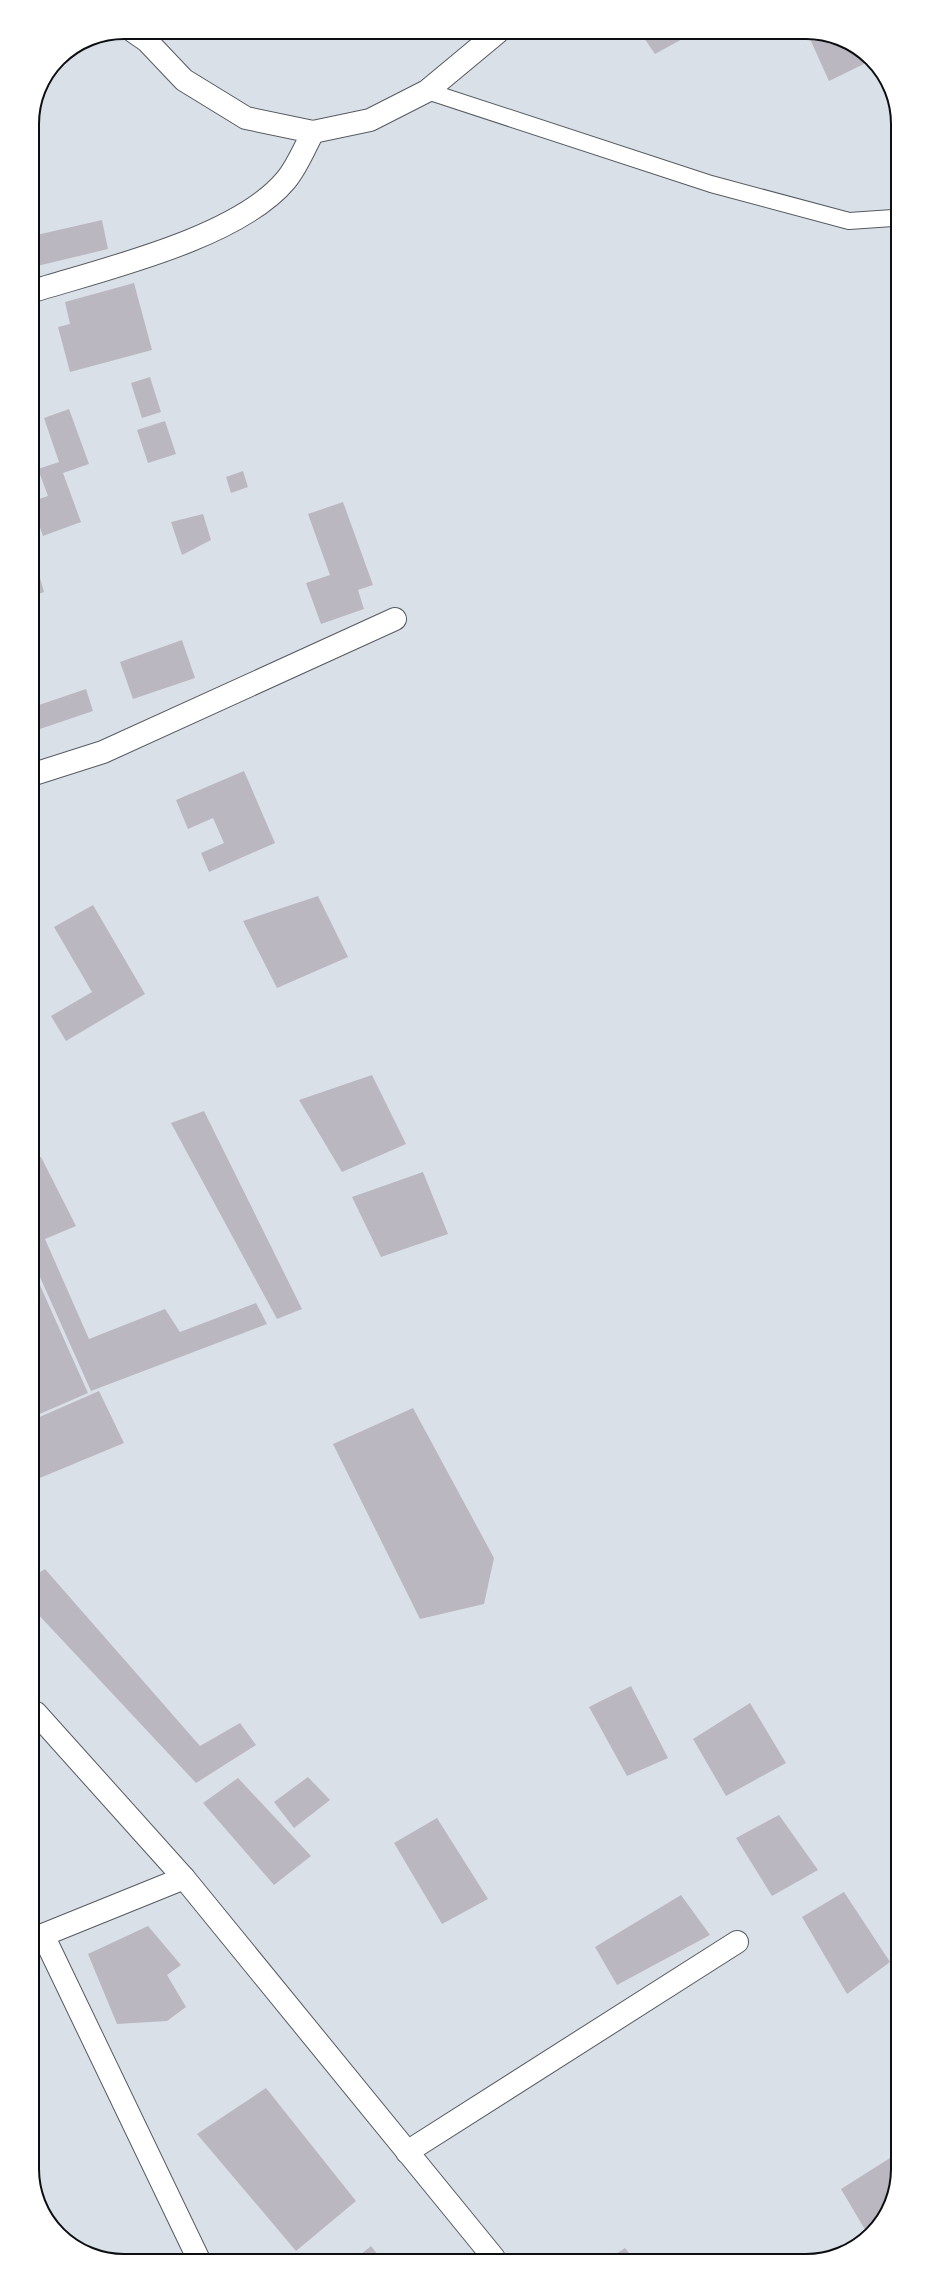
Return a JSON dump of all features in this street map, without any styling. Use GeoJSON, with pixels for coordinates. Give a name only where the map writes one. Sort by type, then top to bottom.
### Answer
{"type":"FeatureCollection","features":[{"type":"Feature","properties":{"kind":"street"},"geometry":{"type":"LineString","coordinates":[[150,39],[184,80],[246,118],[313,132],[370,120],[427,91],[490,39]]}},
{"type":"Feature","properties":{"kind":"street"},"geometry":{"type":"LineString","coordinates":[[39,289],[125,263],[215,230],[264,202],[287,179],[313,132]]}},
{"type":"Feature","properties":{"kind":"street"},"geometry":{"type":"LineString","coordinates":[[39,772],[103,752],[395,619]]}},
{"type":"Feature","properties":{"kind":"street"},"geometry":{"type":"LineString","coordinates":[[39,1716],[184,1878],[491,2254]]}},
{"type":"Feature","properties":{"kind":"street"},"geometry":{"type":"LineString","coordinates":[[184,1878],[43,1935],[197,2254]]}},
{"type":"Feature","properties":{"kind":"street"},"geometry":{"type":"LineString","coordinates":[[408,2152],[737,1942]]}},
{"type":"Feature","properties":{"kind":"lane"},"geometry":{"type":"LineString","coordinates":[[427,91],[711,184],[849,221],[891,218]]}},
{"type":"Feature","properties":{"kind":"building"},"geometry":{"type":"Polygon","coordinates":[[[645,39],[682,39],[655,54],[645,39]]]}},
{"type":"Feature","properties":{"kind":"building"},"geometry":{"type":"Polygon","coordinates":[[[810,39],[838,45],[858,57],[864,64],[829,81],[810,39]]]}},
{"type":"Feature","properties":{"kind":"building"},"geometry":{"type":"Polygon","coordinates":[[[102,220],[108,249],[39,266],[39,234],[102,220]]]}},
{"type":"Feature","properties":{"kind":"building"},"geometry":{"type":"Polygon","coordinates":[[[134,283],[152,350],[70,372],[58,327],[70,324],[65,302],[134,283]]]}},
{"type":"Feature","properties":{"kind":"building"},"geometry":{"type":"Polygon","coordinates":[[[150,377],[161,412],[142,418],[131,383],[150,377]]]}},
{"type":"Feature","properties":{"kind":"building"},"geometry":{"type":"Polygon","coordinates":[[[69,409],[89,464],[63,473],[81,522],[43,536],[39,525],[39,499],[48,496],[39,469],[59,462],[44,418],[69,409]]]}},
{"type":"Feature","properties":{"kind":"building"},"geometry":{"type":"Polygon","coordinates":[[[165,421],[176,454],[148,463],[137,430],[165,421]]]}},
{"type":"Feature","properties":{"kind":"building"},"geometry":{"type":"Polygon","coordinates":[[[243,471],[248,487],[231,493],[226,477],[243,471]]]}},
{"type":"Feature","properties":{"kind":"building"},"geometry":{"type":"Polygon","coordinates":[[[343,502],[373,585],[358,590],[364,609],[321,624],[306,583],[330,575],[308,514],[343,502]]]}},
{"type":"Feature","properties":{"kind":"building"},"geometry":{"type":"Polygon","coordinates":[[[203,514],[211,540],[182,555],[171,522],[203,514]]]}},
{"type":"Feature","properties":{"kind":"building"},"geometry":{"type":"Polygon","coordinates":[[[39,575],[44,592],[39,594],[39,575]]]}},
{"type":"Feature","properties":{"kind":"building"},"geometry":{"type":"Polygon","coordinates":[[[182,640],[195,678],[133,699],[120,662],[182,640]]]}},
{"type":"Feature","properties":{"kind":"building"},"geometry":{"type":"Polygon","coordinates":[[[86,689],[93,711],[39,729],[39,705],[86,689]]]}},
{"type":"Feature","properties":{"kind":"building"},"geometry":{"type":"Polygon","coordinates":[[[244,771],[275,843],[209,872],[201,853],[224,843],[213,818],[188,829],[176,800],[244,771]]]}},
{"type":"Feature","properties":{"kind":"building"},"geometry":{"type":"Polygon","coordinates":[[[318,896],[348,957],[277,988],[243,921],[318,896]]]}},
{"type":"Feature","properties":{"kind":"building"},"geometry":{"type":"Polygon","coordinates":[[[93,905],[145,994],[66,1041],[51,1016],[92,992],[54,927],[93,905]]]}},
{"type":"Feature","properties":{"kind":"building"},"geometry":{"type":"Polygon","coordinates":[[[372,1075],[406,1144],[342,1172],[299,1100],[372,1075]]]}},
{"type":"Feature","properties":{"kind":"building"},"geometry":{"type":"Polygon","coordinates":[[[204,1111],[302,1309],[277,1319],[171,1123],[204,1111]]]}},
{"type":"Feature","properties":{"kind":"building"},"geometry":{"type":"Polygon","coordinates":[[[41,1157],[76,1226],[45,1239],[89,1339],[165,1309],[180,1332],[256,1303],[267,1324],[91,1391],[39,1275],[39,1158],[41,1157]]]}},
{"type":"Feature","properties":{"kind":"building"},"geometry":{"type":"Polygon","coordinates":[[[423,1172],[448,1234],[381,1257],[352,1197],[423,1172]]]}},
{"type":"Feature","properties":{"kind":"building"},"geometry":{"type":"Polygon","coordinates":[[[39,1283],[88,1393],[39,1414],[39,1283]]]}},
{"type":"Feature","properties":{"kind":"building"},"geometry":{"type":"Polygon","coordinates":[[[99,1391],[124,1443],[39,1478],[39,1417],[99,1391]]]}},
{"type":"Feature","properties":{"kind":"building"},"geometry":{"type":"Polygon","coordinates":[[[413,1408],[494,1558],[484,1604],[420,1619],[333,1444],[413,1408]]]}},
{"type":"Feature","properties":{"kind":"building"},"geometry":{"type":"Polygon","coordinates":[[[45,1569],[200,1746],[240,1723],[256,1745],[196,1783],[39,1615],[39,1573],[45,1569]]]}},
{"type":"Feature","properties":{"kind":"building"},"geometry":{"type":"Polygon","coordinates":[[[631,1686],[668,1758],[627,1776],[589,1707],[631,1686]]]}},
{"type":"Feature","properties":{"kind":"building"},"geometry":{"type":"Polygon","coordinates":[[[750,1703],[786,1763],[726,1796],[693,1739],[750,1703]]]}},
{"type":"Feature","properties":{"kind":"building"},"geometry":{"type":"Polygon","coordinates":[[[308,1777],[330,1800],[294,1828],[274,1802],[308,1777]]]}},
{"type":"Feature","properties":{"kind":"building"},"geometry":{"type":"Polygon","coordinates":[[[238,1778],[311,1856],[274,1885],[203,1803],[238,1778]]]}},
{"type":"Feature","properties":{"kind":"building"},"geometry":{"type":"Polygon","coordinates":[[[779,1815],[818,1870],[772,1896],[736,1838],[779,1815]]]}},
{"type":"Feature","properties":{"kind":"building"},"geometry":{"type":"Polygon","coordinates":[[[437,1818],[488,1899],[442,1924],[394,1843],[437,1818]]]}},
{"type":"Feature","properties":{"kind":"building"},"geometry":{"type":"Polygon","coordinates":[[[844,1892],[890,1962],[847,1994],[802,1917],[844,1892]]]}},
{"type":"Feature","properties":{"kind":"building"},"geometry":{"type":"Polygon","coordinates":[[[681,1895],[710,1935],[617,1985],[595,1947],[681,1895]]]}},
{"type":"Feature","properties":{"kind":"building"},"geometry":{"type":"Polygon","coordinates":[[[148,1926],[181,1965],[167,1975],[186,2007],[167,2021],[117,2024],[88,1954],[148,1926]]]}},
{"type":"Feature","properties":{"kind":"building"},"geometry":{"type":"Polygon","coordinates":[[[266,2088],[356,2201],[296,2251],[197,2134],[266,2088]]]}},
{"type":"Feature","properties":{"kind":"building"},"geometry":{"type":"Polygon","coordinates":[[[891,2157],[890,2180],[885,2201],[877,2216],[865,2230],[841,2189],[891,2157]]]}},
{"type":"Feature","properties":{"kind":"building"},"geometry":{"type":"Polygon","coordinates":[[[371,2246],[377,2254],[361,2254],[371,2246]]]}},
{"type":"Feature","properties":{"kind":"building"},"geometry":{"type":"Polygon","coordinates":[[[625,2248],[630,2254],[616,2254],[625,2248]]]}}]}
